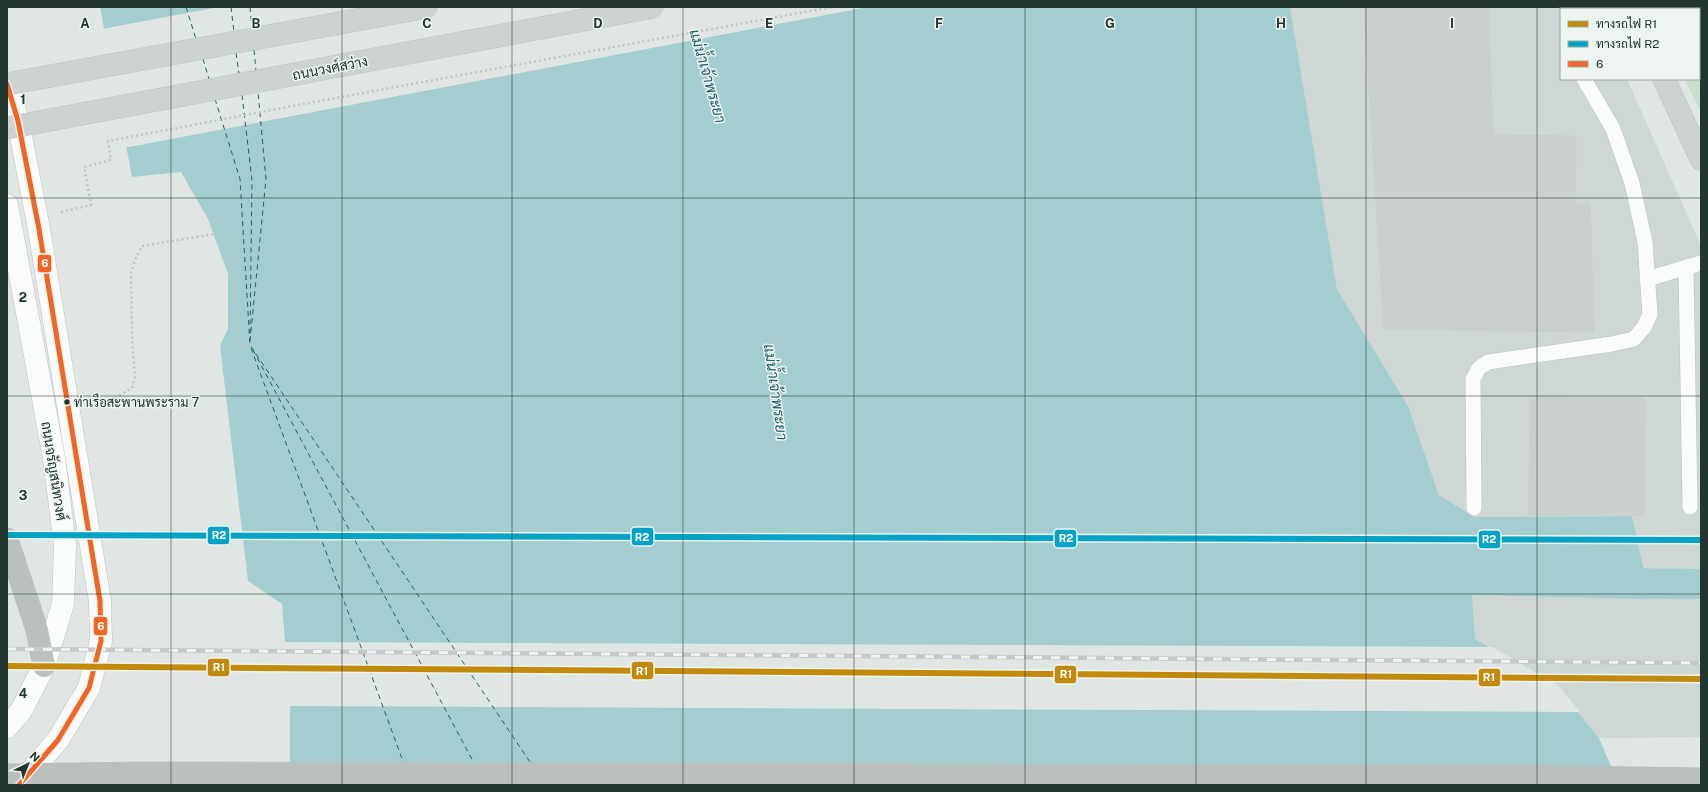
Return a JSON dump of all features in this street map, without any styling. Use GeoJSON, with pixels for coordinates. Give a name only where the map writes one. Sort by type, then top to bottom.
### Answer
{"type":"FeatureCollection","features":[{"type":"Feature","properties":{"kind":"highway"},"geometry":{"type":"LineString","coordinates":[[7,538],[37,630],[44,666]]}},
{"type":"Feature","properties":{"kind":"highway"},"geometry":{"type":"LineString","coordinates":[[7,775],[1515,776],[1701,780]]}},
{"type":"Feature","properties":{"kind":"main road"},"geometry":{"type":"LineString","coordinates":[[7,84],[428,7]]}},
{"type":"Feature","properties":{"kind":"main road","name":"ถนนวงศ์สว่าง"},"geometry":{"type":"LineString","coordinates":[[7,128],[653,7]]}},
{"type":"Feature","properties":{"kind":"main road"},"geometry":{"type":"LineString","coordinates":[[1664,80],[1701,159]]}},
{"type":"Feature","properties":{"kind":"main road","name":"ถนนจรัญสนิทวงศ์"},"geometry":{"type":"LineString","coordinates":[[7,84],[18,121],[39,229],[100,601],[102,641],[89,688],[58,740],[19,785]]}},
{"type":"Feature","properties":{"kind":"main road","name":"ถนนจรัญสนิทวงศ์"},"geometry":{"type":"LineString","coordinates":[[7,205],[54,458],[65,546],[62,604],[44,666],[21,711],[7,727]]}},
{"type":"Feature","properties":{"kind":"lane"},"geometry":{"type":"LineString","coordinates":[[1474,508],[1473,379],[1479,368],[1488,362],[1612,344],[1634,339],[1644,327],[1650,314],[1645,242],[1632,183],[1613,129],[1585,80]]}},
{"type":"Feature","properties":{"kind":"lane"},"geometry":{"type":"LineString","coordinates":[[1647,279],[1701,263]]}},
{"type":"Feature","properties":{"kind":"lane"},"geometry":{"type":"LineString","coordinates":[[1686,267],[1690,507]]}},
{"type":"Feature","properties":{"kind":"path"},"geometry":{"type":"LineString","coordinates":[[70,210],[91,205],[84,167],[111,160],[108,141],[322,100],[832,7]]}},
{"type":"Feature","properties":{"kind":"path"},"geometry":{"type":"LineString","coordinates":[[106,403],[132,388],[135,378],[132,337],[131,273],[135,260],[142,246],[214,234],[219,234],[226,239],[232,264],[240,348],[250,345]]}},
{"type":"Feature","properties":{"kind":"shaded area"},"geometry":{"type":"Polygon","coordinates":[[[1290,7],[1589,8],[1560,8],[1560,80],[1627,80],[1701,246],[1701,737],[1599,738],[1557,687],[1475,639],[1472,595],[1649,599],[1632,516],[1474,517],[1439,495],[1408,406],[1337,289],[1290,7]]]}},
{"type":"Feature","properties":{"kind":"green space"},"geometry":{"type":"Polygon","coordinates":[[[1700,60],[1701,62],[1701,112],[1685,80],[1700,80],[1700,60]]]}},
{"type":"Feature","properties":{"kind":"water","name":"แม่น้ำเจ้าพระยา"},"geometry":{"type":"Polygon","coordinates":[[[100,7],[1290,7],[1337,289],[1408,406],[1439,495],[1474,517],[1632,516],[1650,599],[1472,595],[1475,639],[1557,687],[1599,738],[1619,785],[290,785],[290,705],[282,604],[248,581],[220,346],[228,329],[228,274],[208,219],[181,172],[132,177],[100,7]]]}},
{"type":"Feature","properties":{"kind":"pier"},"geometry":{"type":"Polygon","coordinates":[[[219,7],[868,7],[124,148],[102,29],[219,7]]]}},
{"type":"Feature","properties":{"kind":"pier"},"geometry":{"type":"Polygon","coordinates":[[[283,642],[1492,647],[1559,686],[1580,712],[288,706],[283,642]]]}},
{"type":"Feature","properties":{"kind":"building"},"geometry":{"type":"Polygon","coordinates":[[[1364,7],[1488,7],[1493,135],[1576,136],[1575,204],[1590,204],[1594,332],[1384,329],[1364,7]]]}},
{"type":"Feature","properties":{"kind":"building"},"geometry":{"type":"Polygon","coordinates":[[[1530,397],[1645,398],[1644,515],[1529,515],[1530,397]]]}},
{"type":"Feature","properties":{"kind":"waterway"},"geometry":{"type":"LineString","coordinates":[[1605,583],[1701,584]]}},
{"type":"Feature","properties":{"kind":"ferry route"},"geometry":{"type":"LineString","coordinates":[[186,7],[196,39]]}},
{"type":"Feature","properties":{"kind":"ferry route"},"geometry":{"type":"LineString","coordinates":[[231,7],[234,32]]}},
{"type":"Feature","properties":{"kind":"ferry route"},"geometry":{"type":"LineString","coordinates":[[250,7],[252,29]]}},
{"type":"Feature","properties":{"kind":"ferry route"},"geometry":{"type":"LineString","coordinates":[[254,50],[256,71]]}},
{"type":"Feature","properties":{"kind":"ferry route"},"geometry":{"type":"LineString","coordinates":[[236,53],[239,74]]}},
{"type":"Feature","properties":{"kind":"ferry route"},"geometry":{"type":"LineString","coordinates":[[203,59],[209,79]]}},
{"type":"Feature","properties":{"kind":"ferry route"},"geometry":{"type":"LineString","coordinates":[[250,341],[266,179],[258,92]]}},
{"type":"Feature","properties":{"kind":"ferry route"},"geometry":{"type":"LineString","coordinates":[[242,95],[252,180],[250,335]]}},
{"type":"Feature","properties":{"kind":"ferry route"},"geometry":{"type":"LineString","coordinates":[[215,99],[240,179],[250,345],[530,762]]}},
{"type":"Feature","properties":{"kind":"ferry route"},"geometry":{"type":"LineString","coordinates":[[251,348],[404,764]]}},
{"type":"Feature","properties":{"kind":"ferry route"},"geometry":{"type":"LineString","coordinates":[[253,350],[474,763]]}},
{"type":"Feature","properties":{"kind":"railway"},"geometry":{"type":"LineString","coordinates":[[7,649],[1701,663]]}},
{"type":"Feature","properties":{"kind":"railway"},"geometry":{"type":"LineString","coordinates":[[7,666],[1701,679]]}},
{"type":"Feature","properties":{"kind":"rail line","name":"R2"},"geometry":{"type":"LineString","coordinates":[[7,535],[1701,540]]}},
{"type":"Feature","properties":{"kind":"rail line","name":"R1"},"geometry":{"type":"LineString","coordinates":[[7,666],[1701,679]]}},
{"type":"Feature","properties":{"kind":"transit line","name":"6"},"geometry":{"type":"LineString","coordinates":[[7,84],[18,121],[39,229],[100,601],[101,641],[89,688],[58,740],[19,785]]}},
{"type":"Feature","properties":{"kind":"place","name":"ท่าเรือสะพานพระราม 7"},"geometry":{"type":"Point","coordinates":[67,402]}}]}
